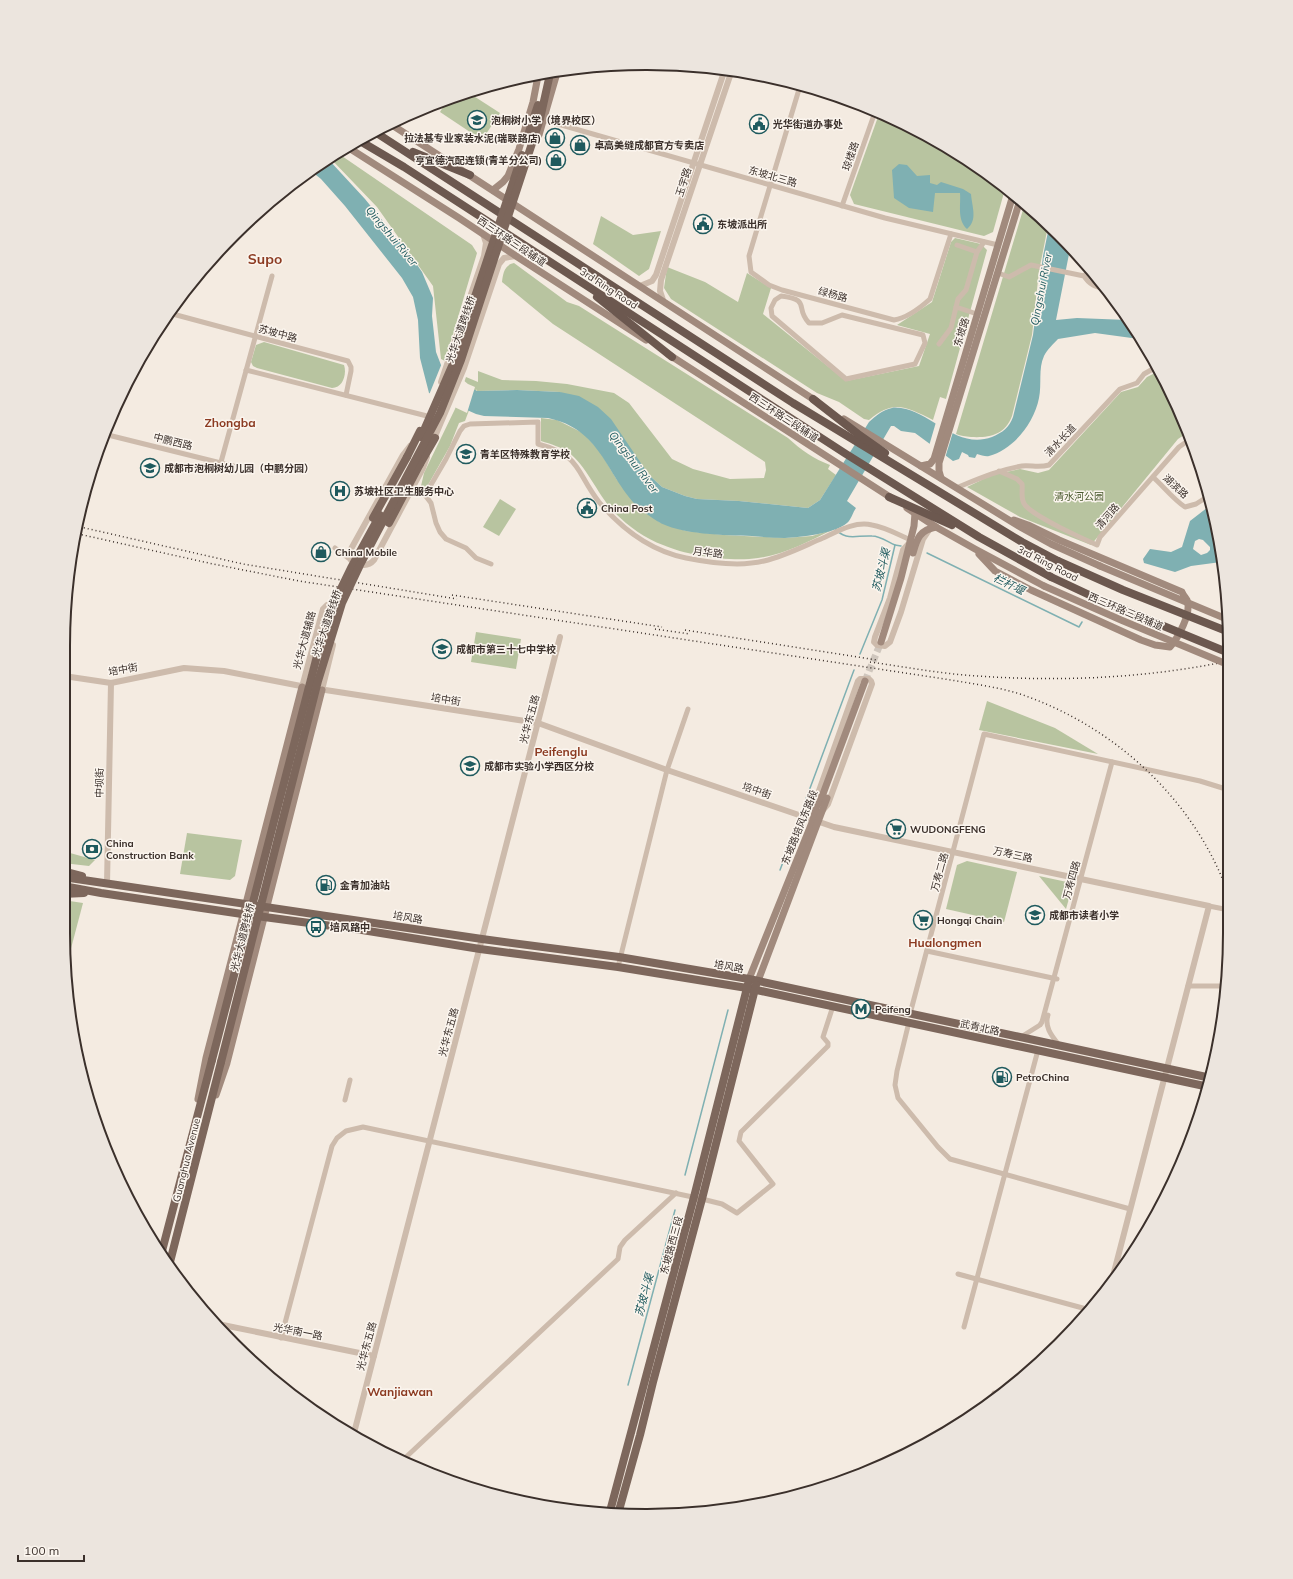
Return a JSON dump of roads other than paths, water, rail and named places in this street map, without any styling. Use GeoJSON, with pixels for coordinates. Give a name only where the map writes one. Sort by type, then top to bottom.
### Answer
{"type":"FeatureCollection","features":[{"type":"Feature","properties":{"kind":"highway","name":"3rd Ring Road"},"geometry":{"type":"LineString","coordinates":[[380,135],[793,403],[858,435],[880,449],[908,473],[1022,542],[1058,561],[1123,590],[1223,629]]}},
{"type":"Feature","properties":{"kind":"highway","name":"3rd Ring Road"},"geometry":{"type":"LineString","coordinates":[[365,144],[404,167],[846,454],[979,537],[1051,577],[1098,599],[1223,651]]}},
{"type":"Feature","properties":{"kind":"highway"},"geometry":{"type":"LineString","coordinates":[[397,146],[470,175]]}},
{"type":"Feature","properties":{"kind":"highway"},"geometry":{"type":"LineString","coordinates":[[558,267],[672,357]]}},
{"type":"Feature","properties":{"kind":"highway"},"geometry":{"type":"LineString","coordinates":[[813,399],[858,435]]}},
{"type":"Feature","properties":{"kind":"highway"},"geometry":{"type":"LineString","coordinates":[[889,497],[979,537]]}},
{"type":"Feature","properties":{"kind":"main road"},"geometry":{"type":"LineString","coordinates":[[521,207],[518,195],[544,120],[556,77]]}},
{"type":"Feature","properties":{"kind":"main road","name":"光华大道跨线桥"},"geometry":{"type":"LineString","coordinates":[[221,1062],[318,681],[342,603],[360,565],[440,413],[461,360],[540,119],[549,79]]}},
{"type":"Feature","properties":{"kind":"main road"},"geometry":{"type":"LineString","coordinates":[[493,190],[508,176],[519,149],[534,102],[537,80]]}},
{"type":"Feature","properties":{"kind":"main road","name":"光华大道跨线桥"},"geometry":{"type":"LineString","coordinates":[[212,1060],[316,656],[335,601],[351,568],[416,449],[446,380],[532,124],[543,80]]}},
{"type":"Feature","properties":{"kind":"main road"},"geometry":{"type":"LineString","coordinates":[[396,127],[521,207],[813,399]]}},
{"type":"Feature","properties":{"kind":"main road","name":"西三环路三段辅道"},"geometry":{"type":"LineString","coordinates":[[353,150],[838,465],[915,513],[935,528],[1044,586],[1223,662]]}},
{"type":"Feature","properties":{"kind":"main road"},"geometry":{"type":"LineString","coordinates":[[508,176],[521,185]]}},
{"type":"Feature","properties":{"kind":"main road","name":"东坡路"},"geometry":{"type":"LineString","coordinates":[[941,478],[937,459],[977,314],[1011,200]]}},
{"type":"Feature","properties":{"kind":"main road","name":"东坡路"},"geometry":{"type":"LineString","coordinates":[[948,420],[998,273],[1018,206]]}},
{"type":"Feature","properties":{"kind":"main road"},"geometry":{"type":"LineString","coordinates":[[326,628],[336,590],[344,571],[420,431]]}},
{"type":"Feature","properties":{"kind":"main road"},"geometry":{"type":"LineString","coordinates":[[858,435],[880,449],[921,466],[1003,517],[1051,544],[1222,617]]}},
{"type":"Feature","properties":{"kind":"main road"},"geometry":{"type":"LineString","coordinates":[[342,603],[370,556],[435,438]]}},
{"type":"Feature","properties":{"kind":"main road"},"geometry":{"type":"LineString","coordinates":[[921,466],[930,464],[937,459]]}},
{"type":"Feature","properties":{"kind":"main road"},"geometry":{"type":"LineString","coordinates":[[915,513],[911,540],[895,601],[882,642],[899,602],[916,543],[925,530],[935,528]]}},
{"type":"Feature","properties":{"kind":"main road"},"geometry":{"type":"LineString","coordinates":[[975,549],[995,571],[1031,590],[1094,619],[1155,645],[1170,647],[1177,640],[1188,612],[1188,601],[1182,592],[1059,540],[1028,525],[1003,517]]}},
{"type":"Feature","properties":{"kind":"main road","name":"东坡路培风东路段"},"geometry":{"type":"LineString","coordinates":[[754,980],[815,821],[817,805],[820,802],[867,682],[821,813],[815,821]]}},
{"type":"Feature","properties":{"kind":"main road","name":"光华大道辅路"},"geometry":{"type":"LineString","coordinates":[[193,1128],[206,1058],[242,914],[302,687]]}},
{"type":"Feature","properties":{"kind":"main road","name":"光华大道辅路"},"geometry":{"type":"LineString","coordinates":[[204,1132],[227,1063],[265,908],[322,690]]}},
{"type":"Feature","properties":{"kind":"main road"},"geometry":{"type":"LineString","coordinates":[[70,872],[103,883]]}},
{"type":"Feature","properties":{"kind":"main road","name":"培风路"},"geometry":{"type":"LineString","coordinates":[[70,878],[265,908],[366,921],[620,958],[754,980]]}},
{"type":"Feature","properties":{"kind":"main road","name":"培风路"},"geometry":{"type":"LineString","coordinates":[[70,887],[99,893],[364,930],[480,949],[618,967],[751,988]]}},
{"type":"Feature","properties":{"kind":"main road"},"geometry":{"type":"LineString","coordinates":[[70,894],[99,893]]}},
{"type":"Feature","properties":{"kind":"main road"},"geometry":{"type":"LineString","coordinates":[[231,959],[236,952],[240,950],[249,953],[251,966]]}},
{"type":"Feature","properties":{"kind":"main road","name":"东坡路西三段"},"geometry":{"type":"LineString","coordinates":[[620,1508],[640,1434],[698,1198],[754,980]]}},
{"type":"Feature","properties":{"kind":"main road","name":"武青北路"},"geometry":{"type":"LineString","coordinates":[[754,980],[1038,1050],[1166,1073],[1204,1077]]}},
{"type":"Feature","properties":{"kind":"main road","name":"武青北路"},"geometry":{"type":"LineString","coordinates":[[751,988],[833,1006],[910,1018],[1059,1046],[1166,1073],[1202,1085]]}},
{"type":"Feature","properties":{"kind":"main road","name":"Guanghua Avenue"},"geometry":{"type":"LineString","coordinates":[[163,1247],[212,1060]]}},
{"type":"Feature","properties":{"kind":"main road","name":"Guanghua Avenue"},"geometry":{"type":"LineString","coordinates":[[171,1258],[221,1062]]}},
{"type":"Feature","properties":{"kind":"main road","name":"东坡路西三段"},"geometry":{"type":"LineString","coordinates":[[611,1508],[698,1198]]}},
{"type":"Feature","properties":{"kind":"street","name":"玉宇路"},"geometry":{"type":"LineString","coordinates":[[662,300],[660,286],[724,75]]}},
{"type":"Feature","properties":{"kind":"street","name":"玉宇路"},"geometry":{"type":"LineString","coordinates":[[652,281],[656,275],[730,76]]}},
{"type":"Feature","properties":{"kind":"street"},"geometry":{"type":"LineString","coordinates":[[770,185],[799,91]]}},
{"type":"Feature","properties":{"kind":"street","name":"琼楼路"},"geometry":{"type":"LineString","coordinates":[[842,206],[873,117]]}},
{"type":"Feature","properties":{"kind":"street","name":"东坡北三路"},"geometry":{"type":"LineString","coordinates":[[544,120],[885,218],[998,245]]}},
{"type":"Feature","properties":{"kind":"street","name":"绿杨路"},"geometry":{"type":"LineString","coordinates":[[770,185],[749,256],[751,272],[769,285],[782,290],[894,320],[901,319],[930,299],[951,234]]}},
{"type":"Feature","properties":{"kind":"street"},"geometry":{"type":"LineString","coordinates":[[351,560],[351,549],[403,455],[420,431],[435,397],[484,256],[486,243],[483,234]]}},
{"type":"Feature","properties":{"kind":"street"},"geometry":{"type":"LineString","coordinates":[[939,344],[951,328],[958,299],[966,290],[977,252],[984,242]]}},
{"type":"Feature","properties":{"kind":"street"},"geometry":{"type":"LineString","coordinates":[[957,245],[977,252]]}},
{"type":"Feature","properties":{"kind":"street"},"geometry":{"type":"LineString","coordinates":[[336,548],[357,564],[364,566],[370,564],[374,560],[423,468],[461,378],[499,264],[504,258],[516,256]]}},
{"type":"Feature","properties":{"kind":"street"},"geometry":{"type":"LineString","coordinates":[[998,273],[1009,277],[1031,265],[1084,276],[1089,283],[1097,288]]}},
{"type":"Feature","properties":{"kind":"street"},"geometry":{"type":"LineString","coordinates":[[220,462],[272,276]]}},
{"type":"Feature","properties":{"kind":"street"},"geometry":{"type":"LineString","coordinates":[[640,286],[652,281],[660,286]]}},
{"type":"Feature","properties":{"kind":"street"},"geometry":{"type":"LineString","coordinates":[[780,296],[796,298],[803,305],[804,317],[809,323],[822,323],[842,315],[924,335],[925,343],[916,364],[846,379],[772,316],[771,308],[775,300],[780,296],[782,290]]}},
{"type":"Feature","properties":{"kind":"street"},"geometry":{"type":"LineString","coordinates":[[956,307],[977,314]]}},
{"type":"Feature","properties":{"kind":"street","name":"苏坡中路"},"geometry":{"type":"LineString","coordinates":[[175,315],[348,361],[351,371],[346,395]]}},
{"type":"Feature","properties":{"kind":"street"},"geometry":{"type":"LineString","coordinates":[[246,370],[427,416]]}},
{"type":"Feature","properties":{"kind":"street","name":"清水长道"},"geometry":{"type":"LineString","coordinates":[[956,488],[999,471],[1024,466],[1042,468],[1049,465],[1120,389],[1137,383],[1144,374],[1152,370]]}},
{"type":"Feature","properties":{"kind":"street","name":"月华路"},"geometry":{"type":"LineString","coordinates":[[424,495],[446,459],[460,430],[464,426],[470,424],[538,422],[538,444],[558,451],[573,461],[599,501],[614,518],[643,542],[685,558],[734,564],[763,562],[780,557],[852,525],[871,524],[911,540]]}},
{"type":"Feature","properties":{"kind":"street","name":"中鹏西路"},"geometry":{"type":"LineString","coordinates":[[110,436],[237,467]]}},
{"type":"Feature","properties":{"kind":"street","name":"清河路"},"geometry":{"type":"LineString","coordinates":[[999,471],[1022,484],[1022,496],[1025,505],[1038,515],[1097,545],[1100,537],[1179,447],[1185,443]]}},
{"type":"Feature","properties":{"kind":"street","name":"湖滨路"},"geometry":{"type":"LineString","coordinates":[[1153,477],[1178,503],[1185,506],[1196,504],[1204,499]]}},
{"type":"Feature","properties":{"kind":"street"},"geometry":{"type":"LineString","coordinates":[[413,486],[431,503],[436,523],[440,532],[446,539],[466,548],[476,558],[491,564]]}},
{"type":"Feature","properties":{"kind":"street"},"geometry":{"type":"LineString","coordinates":[[911,540],[904,550],[890,598],[875,637],[874,642],[877,645],[885,646],[890,642],[901,612],[923,539],[926,534],[935,528]]}},
{"type":"Feature","properties":{"kind":"street","name":"光华大道辅路"},"geometry":{"type":"LineString","coordinates":[[302,687],[323,609],[326,605],[330,604],[341,607],[343,610],[322,690]]}},
{"type":"Feature","properties":{"kind":"street","name":"光华东五路"},"geometry":{"type":"LineString","coordinates":[[355,1430],[560,637]]}},
{"type":"Feature","properties":{"kind":"street","name":"培中街"},"geometry":{"type":"LineString","coordinates":[[70,677],[110,684],[184,668],[224,671],[302,687],[538,723],[667,770],[815,821]]}},
{"type":"Feature","properties":{"kind":"street"},"geometry":{"type":"LineString","coordinates":[[817,805],[815,802],[858,681],[860,679],[869,679],[872,684],[837,782],[828,804],[821,813]]}},
{"type":"Feature","properties":{"kind":"street","name":"中坝街"},"geometry":{"type":"LineString","coordinates":[[103,883],[110,684]]}},
{"type":"Feature","properties":{"kind":"street"},"geometry":{"type":"LineString","coordinates":[[618,967],[667,770],[688,709]]}},
{"type":"Feature","properties":{"kind":"street","name":"万寿二路"},"geometry":{"type":"LineString","coordinates":[[1114,763],[984,734],[910,1018],[895,1085],[898,1098],[938,1147],[950,1159],[1130,1208]]}},
{"type":"Feature","properties":{"kind":"street"},"geometry":{"type":"LineString","coordinates":[[1114,763],[1200,781],[1223,788]]}},
{"type":"Feature","properties":{"kind":"street","name":"万寿四路"},"geometry":{"type":"LineString","coordinates":[[1059,1046],[1046,1023],[1056,979],[1114,763]]}},
{"type":"Feature","properties":{"kind":"street","name":"万寿三路"},"geometry":{"type":"LineString","coordinates":[[815,821],[1082,880],[1209,906]]}},
{"type":"Feature","properties":{"kind":"street"},"geometry":{"type":"LineString","coordinates":[[1115,1268],[1209,906],[1223,909]]}},
{"type":"Feature","properties":{"kind":"street"},"geometry":{"type":"LineString","coordinates":[[927,951],[1056,979]]}},
{"type":"Feature","properties":{"kind":"street","name":"万寿四路"},"geometry":{"type":"LineString","coordinates":[[1020,1038],[1040,1026],[1056,979]]}},
{"type":"Feature","properties":{"kind":"street"},"geometry":{"type":"LineString","coordinates":[[1188,986],[1220,986]]}},
{"type":"Feature","properties":{"kind":"street"},"geometry":{"type":"LineString","coordinates":[[281,1338],[332,1146],[338,1138],[346,1132],[363,1127],[430,1140],[698,1198],[722,1204],[738,1213],[773,1184],[739,1141],[741,1132],[828,1046],[828,1043],[823,1037],[833,1006]]}},
{"type":"Feature","properties":{"kind":"street"},"geometry":{"type":"LineString","coordinates":[[964,1327],[1038,1050]]}},
{"type":"Feature","properties":{"kind":"street"},"geometry":{"type":"LineString","coordinates":[[345,1100],[350,1080]]}},
{"type":"Feature","properties":{"kind":"street"},"geometry":{"type":"LineString","coordinates":[[407,1456],[618,1259],[620,1247],[625,1240],[676,1193]]}},
{"type":"Feature","properties":{"kind":"street"},"geometry":{"type":"LineString","coordinates":[[958,1274],[1084,1308]]}},
{"type":"Feature","properties":{"kind":"street","name":"光华南一路"},"geometry":{"type":"LineString","coordinates":[[225,1326],[374,1356]]}},
{"type":"Feature","properties":{"kind":"water","name":"Qingshui River"},"geometry":{"type":"Polygon","coordinates":[[[332,163],[365,199],[422,272],[433,298],[432,316],[436,352],[441,365],[467,386],[477,391],[517,390],[560,392],[579,396],[598,407],[611,419],[649,475],[662,487],[697,499],[739,501],[808,508],[820,500],[869,422],[877,415],[888,409],[901,408],[913,411],[956,435],[968,439],[979,440],[992,437],[1002,431],[1010,424],[1013,417],[1033,335],[1043,256],[1048,233],[1069,254],[1056,320],[1077,318],[1121,320],[1134,338],[1095,333],[1058,339],[1044,356],[1042,361],[1039,398],[1033,417],[1022,434],[1007,448],[998,453],[989,456],[977,454],[975,458],[969,457],[962,452],[959,459],[953,461],[915,433],[901,431],[894,426],[891,426],[847,501],[856,508],[848,522],[841,527],[817,534],[785,538],[716,535],[690,532],[666,526],[637,506],[626,493],[591,442],[580,432],[566,424],[548,418],[484,416],[476,414],[429,393],[420,358],[418,320],[413,297],[402,278],[345,206],[316,175],[332,163]]]}},
{"type":"Feature","properties":{"kind":"water"},"geometry":{"type":"Polygon","coordinates":[[[899,164],[907,165],[917,176],[930,175],[930,183],[937,185],[941,182],[963,189],[971,194],[974,213],[972,222],[967,229],[962,221],[960,212],[960,193],[935,193],[933,212],[909,208],[894,198],[892,170],[899,164]]]}},
{"type":"Feature","properties":{"kind":"water"},"geometry":{"type":"Polygon","coordinates":[[[1206,509],[1217,563],[1191,566],[1175,572],[1144,563],[1143,559],[1150,549],[1171,552],[1182,547],[1190,521],[1206,509]],[[1199,539],[1195,541],[1193,549],[1201,555],[1207,553],[1210,550],[1210,547],[1203,540],[1199,539]]]}},
{"type":"Feature","properties":{"kind":"waterway","name":"苏坡斗渠"},"geometry":{"type":"LineString","coordinates":[[834,527],[842,535],[851,537],[875,536],[895,545],[882,600],[860,654]]}},
{"type":"Feature","properties":{"kind":"waterway","name":"栏杆堰"},"geometry":{"type":"LineString","coordinates":[[895,545],[901,546]]}},
{"type":"Feature","properties":{"kind":"waterway","name":"栏杆堰"},"geometry":{"type":"LineString","coordinates":[[927,553],[1079,627],[1082,622]]}},
{"type":"Feature","properties":{"kind":"waterway","name":"苏坡斗渠"},"geometry":{"type":"LineString","coordinates":[[803,807],[854,670]]}},
{"type":"Feature","properties":{"kind":"waterway","name":"苏坡斗渠"},"geometry":{"type":"LineString","coordinates":[[780,870],[795,831]]}},
{"type":"Feature","properties":{"kind":"waterway","name":"苏坡斗渠"},"geometry":{"type":"LineString","coordinates":[[685,1175],[728,1010]]}},
{"type":"Feature","properties":{"kind":"waterway","name":"苏坡斗渠"},"geometry":{"type":"LineString","coordinates":[[628,1385],[675,1210]]}},
{"type":"Feature","properties":{"kind":"tunnel"},"geometry":{"type":"LineString","coordinates":[[865,681],[881,642]]}},
{"type":"Feature","properties":{"kind":"railway"},"geometry":{"type":"LineString","coordinates":[[83,527],[243,564],[457,599]]}},
{"type":"Feature","properties":{"kind":"railway"},"geometry":{"type":"LineString","coordinates":[[81,535],[213,564],[299,581],[951,680],[1020,694],[1055,708],[1088,726],[1119,747],[1148,771],[1173,799],[1196,829],[1214,861],[1223,882]]}},
{"type":"Feature","properties":{"kind":"railway"},"geometry":{"type":"LineString","coordinates":[[452,595],[662,627]]}},
{"type":"Feature","properties":{"kind":"railway"},"geometry":{"type":"LineString","coordinates":[[655,629],[690,634]]}},
{"type":"Feature","properties":{"kind":"railway"},"geometry":{"type":"LineString","coordinates":[[685,630],[877,660]]}},
{"type":"Feature","properties":{"kind":"railway"},"geometry":{"type":"LineString","coordinates":[[870,662],[964,675],[1041,679],[1136,675],[1223,662]]}},
{"type":"Feature","properties":{"kind":"place","name":"泡桐树小学（境界校区）"},"geometry":{"type":"Point","coordinates":[477,120]}},
{"type":"Feature","properties":{"kind":"place","name":"光华街道办事处"},"geometry":{"type":"Point","coordinates":[759,124]}},
{"type":"Feature","properties":{"kind":"place","name":"拉法基专业家装水泥(瑞联路店)"},"geometry":{"type":"Point","coordinates":[555,138]}},
{"type":"Feature","properties":{"kind":"place","name":"卓高美缝成都官方专卖店"},"geometry":{"type":"Point","coordinates":[580,145]}},
{"type":"Feature","properties":{"kind":"place","name":"亨宜德汽配连锁(青羊分公司)"},"geometry":{"type":"Point","coordinates":[556,160]}},
{"type":"Feature","properties":{"kind":"place","name":"东坡派出所"},"geometry":{"type":"Point","coordinates":[703,224]}},
{"type":"Feature","properties":{"kind":"place","name":"青羊区特殊教育学校"},"geometry":{"type":"Point","coordinates":[466,454]}},
{"type":"Feature","properties":{"kind":"place","name":"成都市泡桐树幼儿园（中鹏分园）"},"geometry":{"type":"Point","coordinates":[150,468]}},
{"type":"Feature","properties":{"kind":"place","name":"苏坡社区卫生服务中心"},"geometry":{"type":"Point","coordinates":[340,491]}},
{"type":"Feature","properties":{"kind":"place","name":"China Post"},"geometry":{"type":"Point","coordinates":[587,508]}},
{"type":"Feature","properties":{"kind":"place","name":"China Mobile"},"geometry":{"type":"Point","coordinates":[321,552]}},
{"type":"Feature","properties":{"kind":"place","name":"成都市第三十七中学校"},"geometry":{"type":"Point","coordinates":[442,649]}},
{"type":"Feature","properties":{"kind":"place","name":"成都市实验小学西区分校"},"geometry":{"type":"Point","coordinates":[470,766]}},
{"type":"Feature","properties":{"kind":"place","name":"WUDONGFENG"},"geometry":{"type":"Point","coordinates":[896,829]}},
{"type":"Feature","properties":{"kind":"place","name":"China Construction Bank"},"geometry":{"type":"Point","coordinates":[92,849]}},
{"type":"Feature","properties":{"kind":"place","name":"金青加油站"},"geometry":{"type":"Point","coordinates":[326,885]}},
{"type":"Feature","properties":{"kind":"place","name":"成都市读者小学"},"geometry":{"type":"Point","coordinates":[1035,915]}},
{"type":"Feature","properties":{"kind":"place","name":"Hongqi Chain"},"geometry":{"type":"Point","coordinates":[923,920]}},
{"type":"Feature","properties":{"kind":"place","name":"培风路中"},"geometry":{"type":"Point","coordinates":[316,927]}},
{"type":"Feature","properties":{"kind":"place","name":"Peifeng"},"geometry":{"type":"Point","coordinates":[861,1009]}},
{"type":"Feature","properties":{"kind":"place","name":"PetroChina"},"geometry":{"type":"Point","coordinates":[1002,1077]}},
{"type":"Feature","properties":{"kind":"district","name":"Supo"},"geometry":{"type":"Point","coordinates":[265,259]}},
{"type":"Feature","properties":{"kind":"district","name":"Zhongba"},"geometry":{"type":"Point","coordinates":[230,423]}},
{"type":"Feature","properties":{"kind":"district","name":"Peifenglu"},"geometry":{"type":"Point","coordinates":[561,752]}},
{"type":"Feature","properties":{"kind":"district","name":"Hualongmen"},"geometry":{"type":"Point","coordinates":[945,943]}},
{"type":"Feature","properties":{"kind":"district","name":"Wanjiawan"},"geometry":{"type":"Point","coordinates":[400,1392]}},
{"type":"Feature","properties":{"kind":"park label","name":"清水河公园"},"geometry":{"type":"Point","coordinates":[1079,496]}}]}
